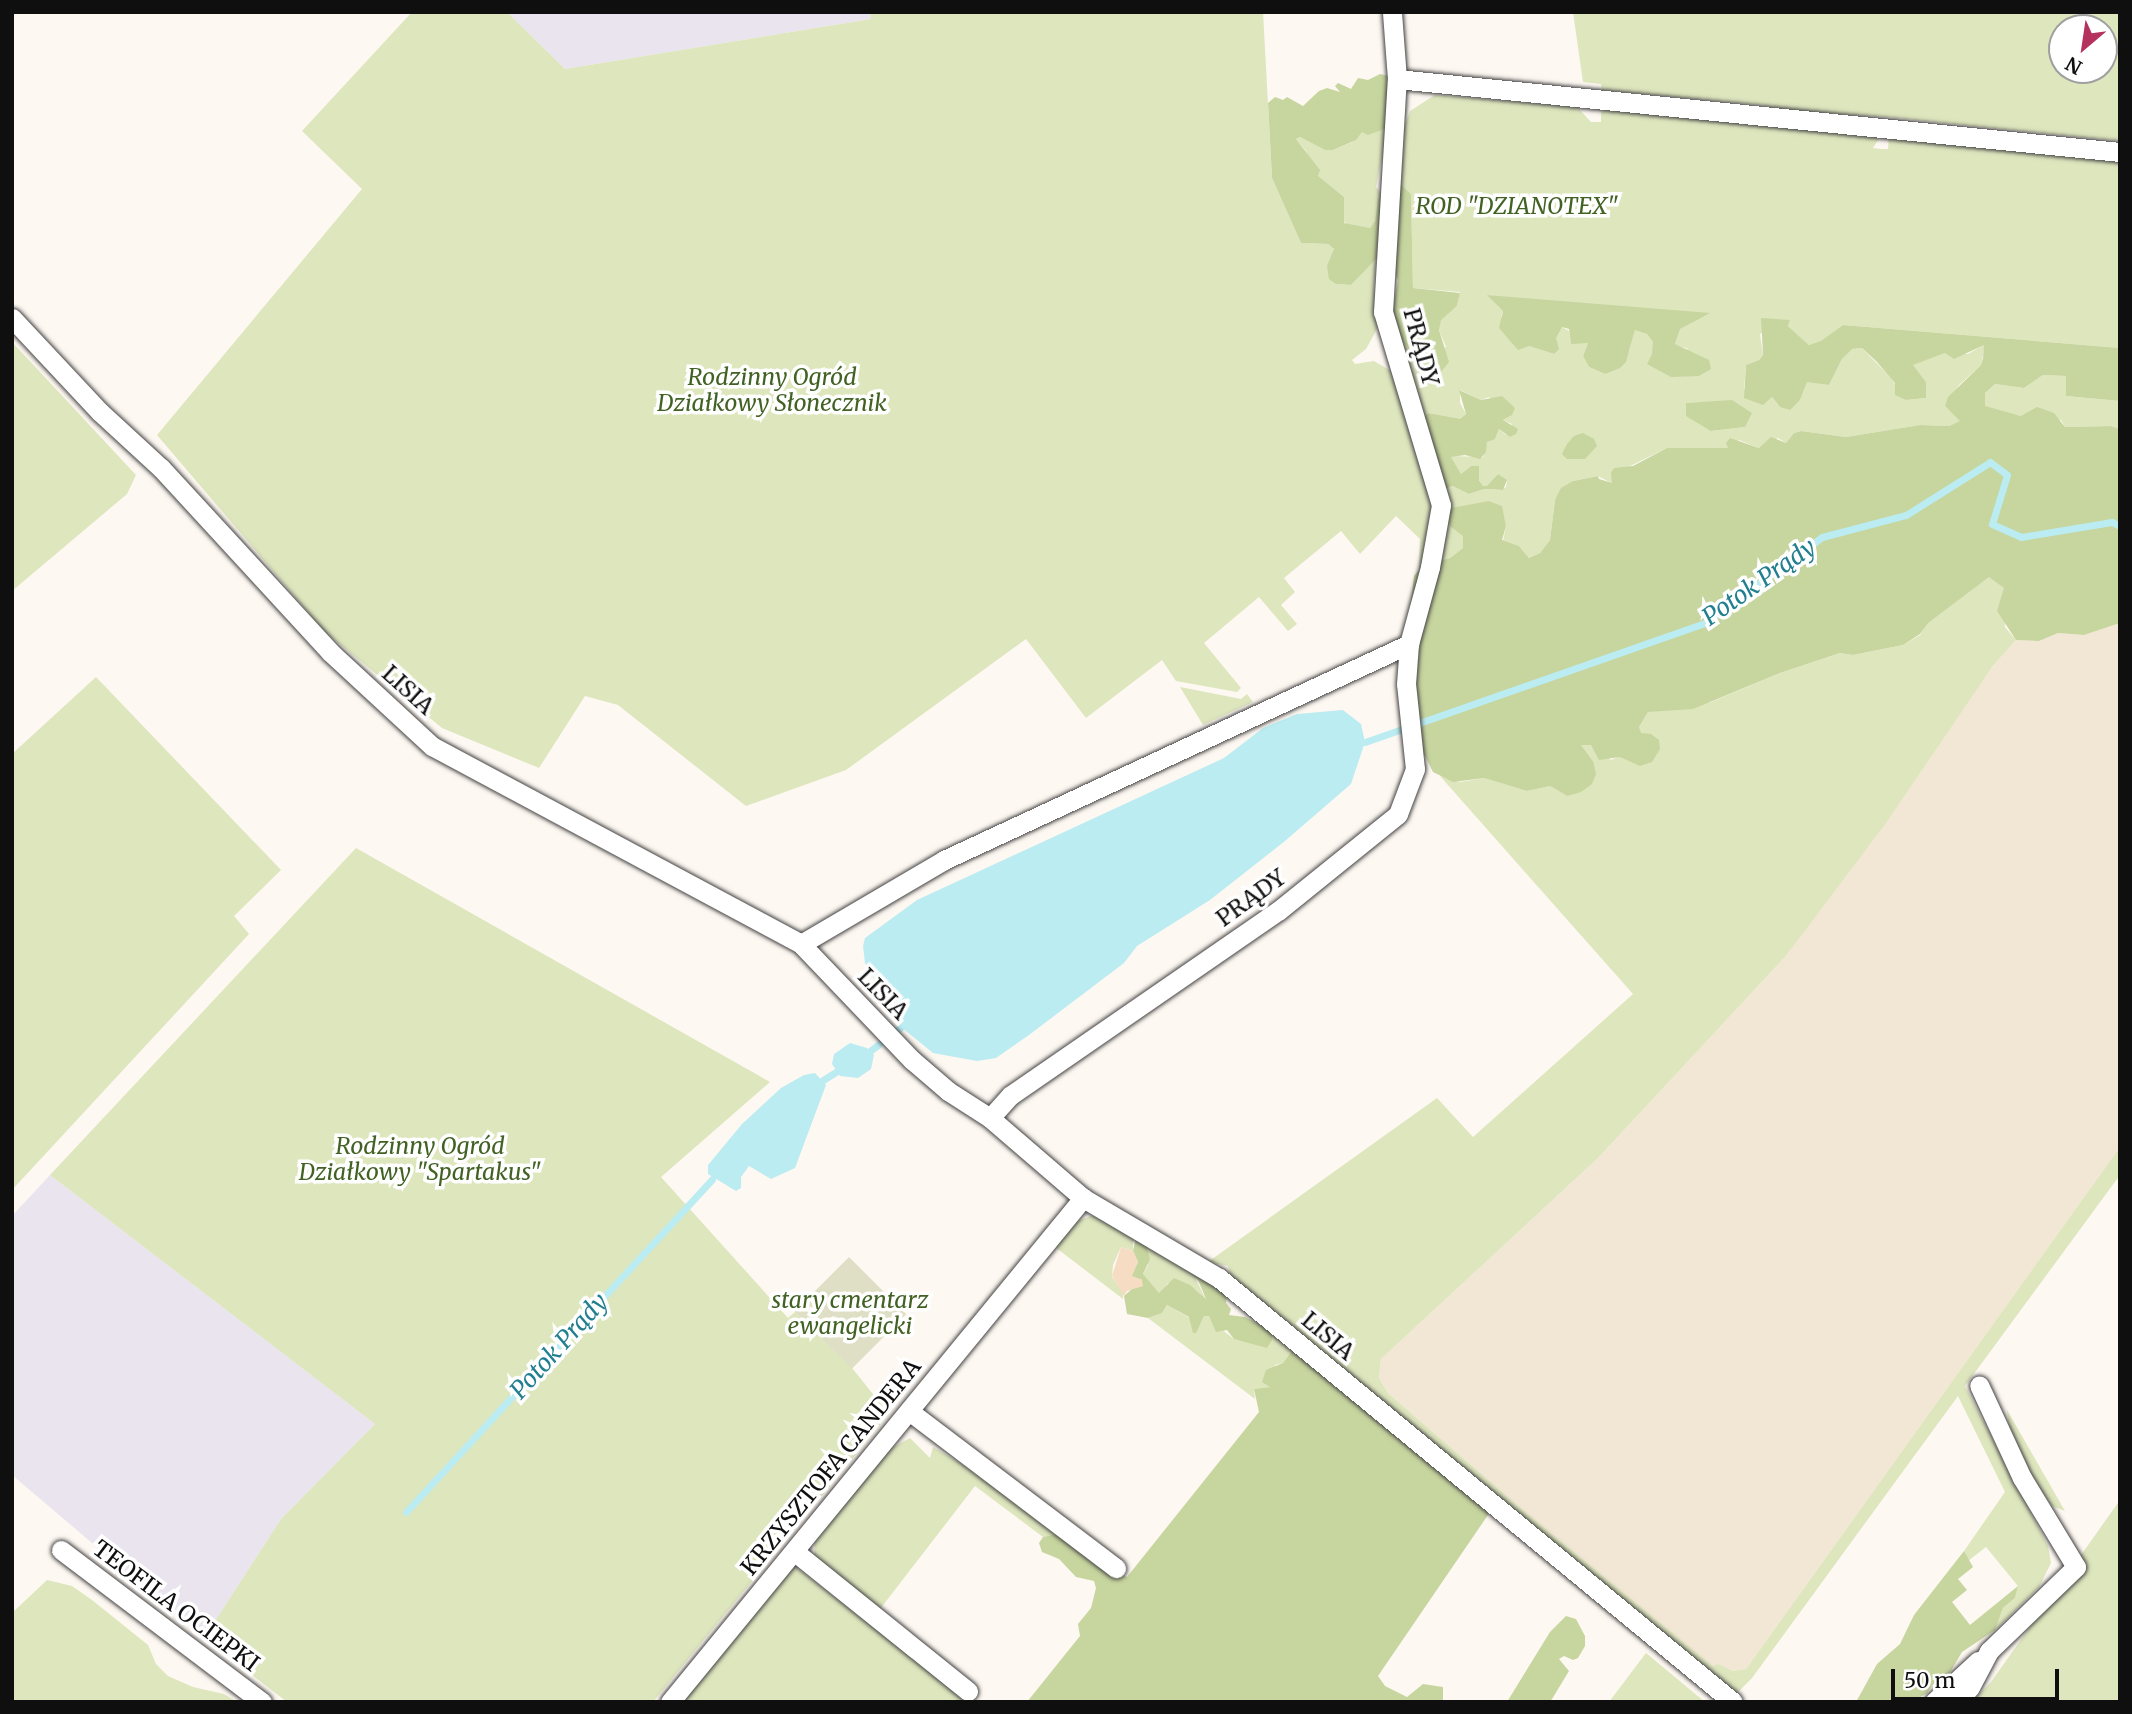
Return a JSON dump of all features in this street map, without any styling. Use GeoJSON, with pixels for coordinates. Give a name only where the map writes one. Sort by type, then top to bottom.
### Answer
{"type":"FeatureCollection","features":[{"type":"Feature","properties":{"kind":"street","name":"PRĄDY"},"geometry":{"type":"LineString","coordinates":[[990,1118],[1011,1095],[1278,911],[1398,814],[1415,769],[1406,684],[1409,644],[1430,567],[1441,505],[1383,313],[1397,79],[1392,12]]}},
{"type":"Feature","properties":{"kind":"street"},"geometry":{"type":"LineString","coordinates":[[1397,79],[2120,152]]}},
{"type":"Feature","properties":{"kind":"street","name":"LISIA"},"geometry":{"type":"LineString","coordinates":[[12,318],[100,412],[161,468],[330,652],[432,746],[801,944],[912,1060],[948,1091],[990,1118],[1083,1198],[1219,1278],[1733,1702]]}},
{"type":"Feature","properties":{"kind":"street"},"geometry":{"type":"LineString","coordinates":[[801,944],[943,860],[1409,644]]}},
{"type":"Feature","properties":{"kind":"street","name":"KRZYSZTOFA CANDERA"},"geometry":{"type":"LineString","coordinates":[[670,1702],[1083,1198]]}},
{"type":"Feature","properties":{"kind":"street"},"geometry":{"type":"LineString","coordinates":[[1934,1702],[2076,1567],[2022,1478],[1979,1385]]}},
{"type":"Feature","properties":{"kind":"street"},"geometry":{"type":"LineString","coordinates":[[909,1411],[1116,1568]]}},
{"type":"Feature","properties":{"kind":"street","name":"TEOFILA OCIEPKI"},"geometry":{"type":"LineString","coordinates":[[61,1550],[262,1702]]}},
{"type":"Feature","properties":{"kind":"street"},"geometry":{"type":"LineString","coordinates":[[795,1552],[968,1691]]}},
{"type":"Feature","properties":{"kind":"street"},"geometry":{"type":"LineString","coordinates":[[1957,1702],[1970,1687],[1989,1651]]}},
{"type":"Feature","properties":{"kind":"shaded area"},"geometry":{"type":"Polygon","coordinates":[[[507,12],[870,12],[871,19],[565,69],[507,12]]]}},
{"type":"Feature","properties":{"kind":"shaded area"},"geometry":{"type":"Polygon","coordinates":[[[2120,623],[2120,1147],[1746,1669],[1733,1671],[1719,1664],[1714,1667],[1523,1510],[1388,1393],[1379,1378],[1381,1359],[1598,1158],[1785,957],[1992,667],[2016,640],[2039,641],[2057,633],[2084,635],[2120,623]]]}},
{"type":"Feature","properties":{"kind":"shaded area"},"geometry":{"type":"Polygon","coordinates":[[[50,1175],[375,1424],[281,1519],[204,1638],[12,1475],[12,1216],[50,1175]]]}},
{"type":"Feature","properties":{"kind":"green space","name":"Rodzinny Ogród Działkowy Słonecznik"},"geometry":{"type":"Polygon","coordinates":[[[412,12],[507,12],[565,69],[871,19],[870,12],[1263,12],[1272,178],[1301,243],[1328,244],[1334,249],[1331,259],[1336,284],[1351,285],[1376,258],[1374,288],[1378,327],[1366,349],[1352,360],[1355,364],[1374,361],[1391,371],[1433,510],[1422,566],[1419,570],[1420,539],[1396,516],[1360,554],[1341,531],[1284,578],[1295,592],[1281,605],[1297,624],[1288,631],[1259,597],[1204,643],[1241,688],[1237,692],[1176,681],[1162,660],[1086,718],[1026,639],[846,770],[746,806],[618,705],[585,696],[539,768],[442,728],[325,632],[157,435],[362,189],[302,131],[412,12]]]}},
{"type":"Feature","properties":{"kind":"green space"},"geometry":{"type":"Polygon","coordinates":[[[1573,12],[2120,12],[2120,141],[1886,117],[1793,111],[1762,105],[1602,90],[1601,84],[1583,82],[1573,12]]]}},
{"type":"Feature","properties":{"kind":"green space"},"geometry":{"type":"Polygon","coordinates":[[[1380,74],[1394,77],[1389,123],[1384,129],[1368,135],[1362,132],[1356,140],[1333,150],[1325,150],[1300,137],[1296,139],[1320,170],[1318,176],[1344,197],[1344,223],[1370,228],[1375,221],[1378,199],[1387,184],[1402,186],[1411,194],[1413,288],[1460,293],[1457,306],[1441,320],[1439,330],[1449,362],[1441,372],[1418,362],[1390,324],[1398,280],[1395,273],[1376,259],[1351,285],[1336,284],[1329,279],[1327,266],[1334,249],[1328,244],[1301,243],[1272,178],[1268,103],[1275,97],[1283,100],[1287,97],[1303,106],[1319,91],[1327,88],[1340,92],[1335,86],[1338,83],[1351,89],[1358,78],[1368,80],[1380,74]]]}},
{"type":"Feature","properties":{"kind":"green space","name":"ROD \"DZIANOTEX\""},"geometry":{"type":"Polygon","coordinates":[[[1435,95],[1577,107],[1591,122],[1601,122],[1601,113],[1607,109],[1874,135],[1878,140],[1873,148],[1881,149],[1888,149],[1889,136],[2120,160],[2120,348],[1843,325],[1821,342],[1809,345],[1788,326],[1790,320],[1760,334],[1763,355],[1759,360],[1746,365],[1744,389],[1772,397],[1780,407],[1800,400],[1807,381],[1829,385],[1842,359],[1851,349],[1862,348],[1891,378],[1906,400],[1926,398],[1926,382],[1912,365],[1945,353],[1968,354],[1985,344],[1981,365],[1959,385],[1945,406],[1961,421],[1949,426],[1920,425],[1846,437],[1801,431],[1794,433],[1786,443],[1778,438],[1759,448],[1739,440],[1729,448],[1667,448],[1624,469],[1613,484],[1598,476],[1573,481],[1555,500],[1550,540],[1540,553],[1529,558],[1519,546],[1503,541],[1506,526],[1501,506],[1489,501],[1463,536],[1463,548],[1450,558],[1433,563],[1440,491],[1454,486],[1469,494],[1484,489],[1500,490],[1506,487],[1507,481],[1498,474],[1487,487],[1483,486],[1471,466],[1461,474],[1450,456],[1483,457],[1488,439],[1495,439],[1499,429],[1506,435],[1512,424],[1503,420],[1510,416],[1489,397],[1481,400],[1460,390],[1460,403],[1466,414],[1459,420],[1428,413],[1423,418],[1398,335],[1418,362],[1446,347],[1439,330],[1440,320],[1457,306],[1460,292],[1413,288],[1411,194],[1396,184],[1396,149],[1410,111],[1435,95]],[[1488,295],[1503,311],[1501,316],[1529,346],[1554,354],[1555,338],[1562,327],[1569,331],[1571,343],[1588,343],[1583,356],[1589,367],[1605,374],[1629,352],[1635,329],[1647,334],[1653,342],[1653,354],[1689,349],[1675,345],[1679,329],[1688,324],[1488,295]],[[1714,402],[1686,403],[1712,431],[1745,427],[1714,402]]]}},
{"type":"Feature","properties":{"kind":"green space"},"geometry":{"type":"Polygon","coordinates":[[[1389,123],[1376,187],[1381,193],[1375,221],[1370,228],[1349,225],[1344,222],[1344,197],[1317,176],[1306,151],[1296,139],[1300,137],[1325,150],[1333,150],[1352,142],[1361,132],[1389,123]]]}},
{"type":"Feature","properties":{"kind":"green space"},"geometry":{"type":"Polygon","coordinates":[[[1487,295],[1710,313],[1680,329],[1675,344],[1709,360],[1711,369],[1699,376],[1671,377],[1647,364],[1652,354],[1653,342],[1647,334],[1635,330],[1626,362],[1620,368],[1605,374],[1589,367],[1583,356],[1588,343],[1571,344],[1569,329],[1562,327],[1556,338],[1559,349],[1554,354],[1529,346],[1518,350],[1499,328],[1503,311],[1487,295]]]}},
{"type":"Feature","properties":{"kind":"green space"},"geometry":{"type":"Polygon","coordinates":[[[1761,318],[1790,320],[1788,326],[1809,345],[1821,341],[1843,325],[2120,348],[2120,401],[2066,396],[2066,376],[2043,375],[2024,388],[1995,384],[1985,393],[1985,406],[2021,416],[2037,407],[2054,413],[2065,427],[2111,426],[2120,429],[2120,623],[2084,635],[2058,633],[2039,641],[2016,640],[1997,611],[2004,588],[1989,577],[1903,645],[1853,655],[1840,653],[1780,673],[1693,709],[1648,712],[1639,727],[1641,733],[1651,734],[1659,740],[1660,749],[1652,762],[1640,766],[1620,757],[1599,760],[1591,745],[1581,745],[1593,761],[1596,774],[1592,784],[1581,792],[1567,796],[1550,786],[1527,791],[1484,778],[1453,782],[1433,772],[1425,756],[1418,750],[1411,602],[1414,576],[1422,566],[1450,558],[1463,548],[1463,536],[1450,526],[1446,509],[1489,501],[1502,506],[1506,526],[1502,540],[1519,546],[1529,558],[1540,553],[1550,540],[1555,500],[1561,488],[1573,481],[1598,476],[1599,479],[1612,483],[1611,473],[1614,468],[1633,466],[1667,448],[1728,448],[1726,443],[1730,438],[1759,448],[1771,437],[1786,443],[1794,433],[1801,431],[1846,437],[1920,425],[1949,426],[1960,421],[1945,406],[1948,397],[1981,365],[1983,358],[1984,345],[1954,359],[1945,353],[1913,365],[1926,382],[1926,398],[1906,400],[1895,395],[1895,383],[1876,361],[1862,348],[1852,349],[1842,359],[1829,385],[1807,382],[1800,400],[1790,410],[1780,407],[1772,397],[1763,405],[1744,398],[1746,365],[1759,360],[1763,355],[1761,318]]]}},
{"type":"Feature","properties":{"kind":"green space"},"geometry":{"type":"Polygon","coordinates":[[[12,342],[136,475],[127,494],[12,591],[12,342]]]}},
{"type":"Feature","properties":{"kind":"green space"},"geometry":{"type":"Polygon","coordinates":[[[2043,375],[2066,376],[2066,396],[2120,401],[2120,429],[2111,426],[2065,427],[2061,420],[2021,416],[1985,407],[1985,393],[1995,384],[2024,388],[2043,375]]]}},
{"type":"Feature","properties":{"kind":"green space"},"geometry":{"type":"Polygon","coordinates":[[[1459,390],[1481,400],[1502,396],[1515,408],[1512,415],[1503,420],[1518,429],[1516,434],[1510,437],[1499,429],[1495,439],[1487,442],[1486,452],[1480,459],[1465,455],[1451,457],[1461,474],[1471,466],[1479,466],[1479,480],[1483,486],[1487,486],[1498,474],[1507,480],[1503,490],[1484,489],[1469,494],[1453,486],[1440,491],[1423,418],[1428,413],[1460,419],[1466,414],[1459,390]]]}},
{"type":"Feature","properties":{"kind":"green space"},"geometry":{"type":"Polygon","coordinates":[[[1732,400],[1752,413],[1745,427],[1711,431],[1686,416],[1686,403],[1732,400]]]}},
{"type":"Feature","properties":{"kind":"green space"},"geometry":{"type":"Polygon","coordinates":[[[1583,433],[1594,439],[1597,446],[1585,459],[1567,459],[1562,454],[1567,444],[1574,436],[1583,433]]]}},
{"type":"Feature","properties":{"kind":"green space"},"geometry":{"type":"Polygon","coordinates":[[[1990,576],[2004,588],[2005,627],[2016,640],[1992,667],[1886,823],[1785,957],[1598,1158],[1381,1359],[1379,1378],[1388,1393],[1523,1510],[1713,1666],[1719,1664],[1733,1671],[1746,1669],[2120,1147],[2120,1175],[1965,1386],[2048,1546],[2051,1563],[2039,1587],[1995,1630],[2003,1608],[2015,1598],[2018,1586],[1986,1547],[1968,1561],[1964,1551],[2005,1492],[1958,1396],[1752,1678],[1737,1693],[1230,1276],[1228,1266],[1208,1262],[1437,1098],[1473,1137],[1633,994],[1440,776],[1460,782],[1484,778],[1527,791],[1550,786],[1567,796],[1593,761],[1581,745],[1591,745],[1611,760],[1620,756],[1640,733],[1639,727],[1648,712],[1711,702],[1780,673],[1840,653],[1853,655],[1903,645],[1920,635],[1927,623],[1990,576]]]}},
{"type":"Feature","properties":{"kind":"green space"},"geometry":{"type":"Polygon","coordinates":[[[96,677],[281,870],[234,916],[249,934],[12,1190],[12,754],[96,677]]]}},
{"type":"Feature","properties":{"kind":"green space"},"geometry":{"type":"Polygon","coordinates":[[[1180,687],[1241,699],[1247,694],[1253,702],[1203,725],[1180,687]]]}},
{"type":"Feature","properties":{"kind":"green space","name":"Rodzinny Ogród Działkowy \"Spartakus\""},"geometry":{"type":"Polygon","coordinates":[[[356,848],[770,1082],[661,1177],[788,1318],[795,1312],[852,1368],[889,1414],[653,1702],[287,1702],[204,1638],[281,1519],[375,1424],[50,1175],[356,848]]]}},
{"type":"Feature","properties":{"kind":"green space"},"geometry":{"type":"Polygon","coordinates":[[[1094,1215],[1138,1236],[1133,1241],[1133,1251],[1121,1247],[1113,1265],[1112,1277],[1123,1292],[1123,1299],[1055,1247],[1077,1221],[1094,1215]]]}},
{"type":"Feature","properties":{"kind":"green space"},"geometry":{"type":"Polygon","coordinates":[[[1136,1236],[1153,1245],[1147,1248],[1150,1259],[1143,1274],[1159,1293],[1174,1278],[1190,1285],[1206,1299],[1198,1280],[1191,1274],[1193,1271],[1227,1296],[1226,1303],[1231,1309],[1229,1315],[1245,1317],[1272,1331],[1272,1340],[1267,1348],[1234,1339],[1227,1330],[1216,1332],[1209,1316],[1204,1316],[1196,1333],[1193,1333],[1189,1317],[1167,1305],[1162,1313],[1148,1318],[1127,1314],[1124,1296],[1142,1280],[1131,1276],[1138,1262],[1133,1251],[1136,1236]]]}},
{"type":"Feature","properties":{"kind":"green space"},"geometry":{"type":"Polygon","coordinates":[[[1153,1245],[1191,1269],[1206,1300],[1196,1290],[1168,1283],[1160,1294],[1154,1288],[1143,1274],[1148,1265],[1147,1248],[1153,1245]]]}},
{"type":"Feature","properties":{"kind":"green space","name":"stary cmentarz ewangelicki"},"geometry":{"type":"Polygon","coordinates":[[[849,1257],[906,1314],[852,1369],[795,1311],[849,1257]]]}},
{"type":"Feature","properties":{"kind":"green space"},"geometry":{"type":"Polygon","coordinates":[[[1167,1305],[1200,1324],[1204,1316],[1209,1316],[1212,1322],[1234,1339],[1251,1342],[1272,1331],[1294,1348],[1283,1363],[1275,1365],[1271,1387],[1254,1389],[1255,1399],[1148,1318],[1162,1313],[1167,1305]]]}},
{"type":"Feature","properties":{"kind":"green space"},"geometry":{"type":"Polygon","coordinates":[[[1294,1348],[1490,1512],[1378,1676],[1385,1686],[1407,1697],[1423,1684],[1443,1687],[1443,1702],[1027,1702],[1080,1636],[1078,1624],[1091,1608],[1096,1588],[1094,1581],[1076,1577],[1059,1559],[1042,1552],[1039,1543],[1043,1537],[1056,1534],[1127,1577],[1259,1412],[1254,1389],[1270,1387],[1262,1382],[1266,1370],[1283,1363],[1294,1348]]]}},
{"type":"Feature","properties":{"kind":"green space"},"geometry":{"type":"Polygon","coordinates":[[[2007,1410],[2065,1511],[2052,1506],[2028,1471],[2009,1430],[2007,1410]]]}},
{"type":"Feature","properties":{"kind":"green space"},"geometry":{"type":"Polygon","coordinates":[[[910,1438],[930,1458],[933,1447],[982,1476],[1056,1534],[1043,1537],[975,1486],[877,1613],[814,1556],[815,1540],[888,1450],[910,1438]]]}},
{"type":"Feature","properties":{"kind":"green space"},"geometry":{"type":"Polygon","coordinates":[[[2120,1500],[2120,1702],[1972,1702],[1991,1682],[2120,1500]]]}},
{"type":"Feature","properties":{"kind":"green space"},"geometry":{"type":"Polygon","coordinates":[[[1964,1551],[1973,1567],[1958,1579],[1967,1590],[1952,1602],[1970,1625],[2018,1586],[2015,1598],[2003,1608],[1995,1630],[1962,1652],[1949,1674],[1937,1679],[1927,1693],[1912,1702],[1856,1702],[1877,1664],[1900,1644],[1914,1615],[1964,1551]]]}},
{"type":"Feature","properties":{"kind":"green space"},"geometry":{"type":"Polygon","coordinates":[[[793,1565],[970,1702],[681,1702],[793,1565]]]}},
{"type":"Feature","properties":{"kind":"green space"},"geometry":{"type":"Polygon","coordinates":[[[47,1580],[72,1586],[92,1600],[148,1645],[156,1664],[168,1676],[193,1687],[224,1694],[237,1702],[12,1702],[12,1613],[47,1580]]]}},
{"type":"Feature","properties":{"kind":"green space"},"geometry":{"type":"Polygon","coordinates":[[[1566,1616],[1576,1619],[1585,1636],[1585,1646],[1578,1658],[1573,1660],[1564,1656],[1559,1659],[1569,1671],[1552,1699],[1549,1702],[1507,1702],[1550,1632],[1566,1616]]]}},
{"type":"Feature","properties":{"kind":"green space"},"geometry":{"type":"Polygon","coordinates":[[[1646,1653],[1705,1702],[1609,1702],[1646,1653]]]}},
{"type":"Feature","properties":{"kind":"sand"},"geometry":{"type":"Polygon","coordinates":[[[1121,1247],[1133,1251],[1138,1262],[1132,1276],[1142,1280],[1143,1286],[1127,1291],[1124,1296],[1112,1276],[1121,1247]]]}},
{"type":"Feature","properties":{"kind":"water"},"geometry":{"type":"Polygon","coordinates":[[[1343,710],[1361,724],[1365,742],[1351,784],[1210,900],[1137,946],[1124,963],[1029,1035],[996,1058],[977,1061],[933,1053],[901,1027],[865,963],[863,946],[865,938],[917,900],[1224,758],[1263,728],[1297,714],[1343,710]]]}},
{"type":"Feature","properties":{"kind":"water"},"geometry":{"type":"Polygon","coordinates":[[[850,1043],[867,1048],[874,1055],[871,1069],[858,1078],[840,1076],[832,1064],[834,1054],[850,1043]]]}},
{"type":"Feature","properties":{"kind":"water"},"geometry":{"type":"Polygon","coordinates":[[[815,1073],[826,1085],[795,1168],[771,1179],[749,1166],[741,1177],[741,1188],[736,1191],[708,1174],[708,1165],[742,1124],[781,1088],[804,1075],[815,1073]]]}},
{"type":"Feature","properties":{"kind":"waterway","name":"Potok Prądy"},"geometry":{"type":"LineString","coordinates":[[1365,742],[1705,623],[1822,537],[1906,515],[1990,462],[2007,475],[1992,524],[2021,537],[2112,522],[2120,526]]}},
{"type":"Feature","properties":{"kind":"waterway","name":"Potok Prądy"},"geometry":{"type":"LineString","coordinates":[[897,1030],[901,1027]]}},
{"type":"Feature","properties":{"kind":"waterway","name":"Potok Prądy"},"geometry":{"type":"LineString","coordinates":[[870,1051],[879,1044]]}},
{"type":"Feature","properties":{"kind":"waterway"},"geometry":{"type":"LineString","coordinates":[[823,1080],[836,1072]]}},
{"type":"Feature","properties":{"kind":"waterway","name":"Potok Prądy"},"geometry":{"type":"LineString","coordinates":[[406,1512],[712,1179]]}}]}
